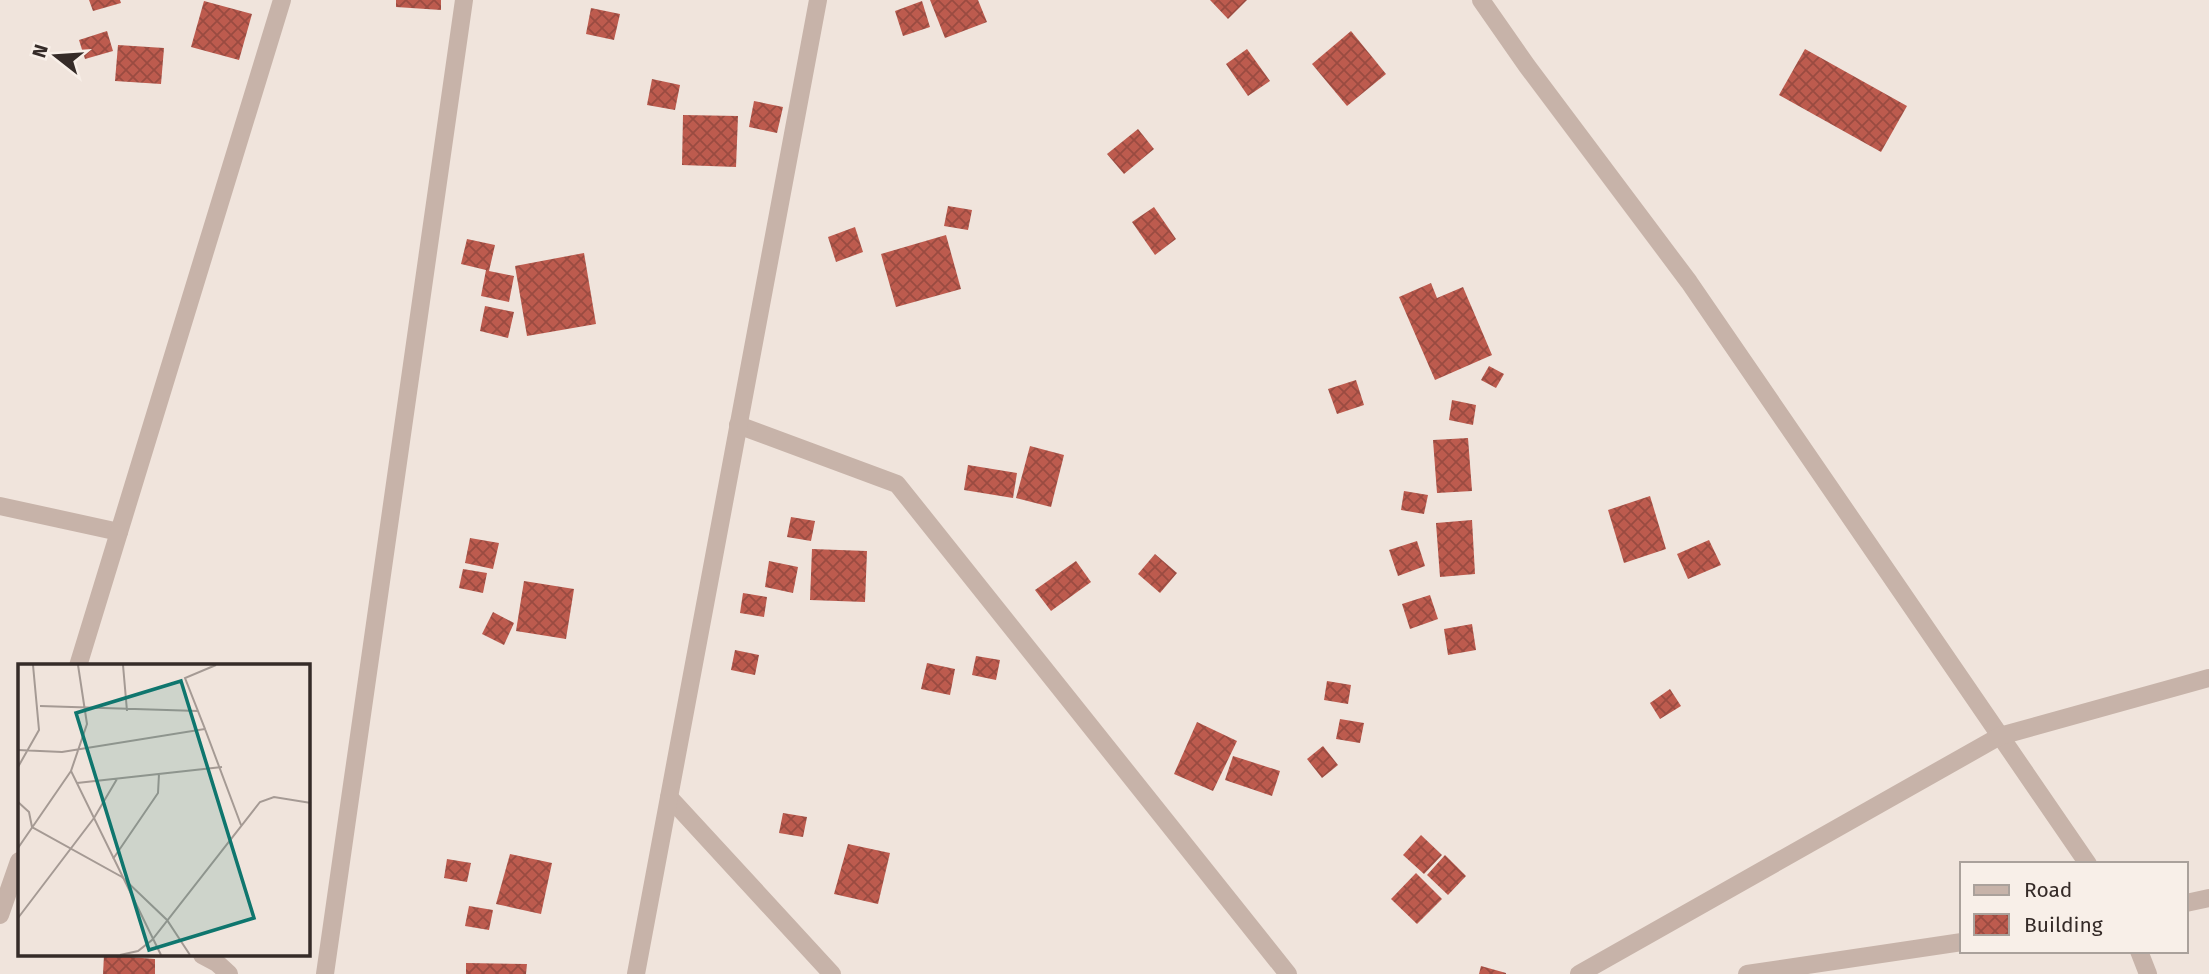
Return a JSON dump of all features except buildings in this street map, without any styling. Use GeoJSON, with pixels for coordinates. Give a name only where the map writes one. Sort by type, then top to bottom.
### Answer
{"type":"FeatureCollection","features":[{"type":"Feature","properties":{"kind":"street"},"geometry":{"type":"LineString","coordinates":[[79,664],[282,0]]}},
{"type":"Feature","properties":{"kind":"street"},"geometry":{"type":"LineString","coordinates":[[326,974],[464,0]]}},
{"type":"Feature","properties":{"kind":"street"},"geometry":{"type":"LineString","coordinates":[[636,974],[817,0]]}},
{"type":"Feature","properties":{"kind":"street"},"geometry":{"type":"LineString","coordinates":[[1481,0],[1527,66],[1689,282],[2087,862]]}},
{"type":"Feature","properties":{"kind":"street"},"geometry":{"type":"LineString","coordinates":[[738,425],[897,484],[1288,974]]}},
{"type":"Feature","properties":{"kind":"street"},"geometry":{"type":"LineString","coordinates":[[0,506],[119,532]]}},
{"type":"Feature","properties":{"kind":"street"},"geometry":{"type":"LineString","coordinates":[[1579,974],[2000,736],[2209,678]]}},
{"type":"Feature","properties":{"kind":"street"},"geometry":{"type":"LineString","coordinates":[[669,797],[832,974]]}},
{"type":"Feature","properties":{"kind":"street"},"geometry":{"type":"LineString","coordinates":[[0,915],[18,863]]}},
{"type":"Feature","properties":{"kind":"street"},"geometry":{"type":"LineString","coordinates":[[2188,903],[2209,898]]}},
{"type":"Feature","properties":{"kind":"street"},"geometry":{"type":"LineString","coordinates":[[1747,974],[1960,942]]}},
{"type":"Feature","properties":{"kind":"street"},"geometry":{"type":"LineString","coordinates":[[2140,953],[2148,974]]}},
{"type":"Feature","properties":{"kind":"street"},"geometry":{"type":"LineString","coordinates":[[204,956],[229,974]]}}]}
